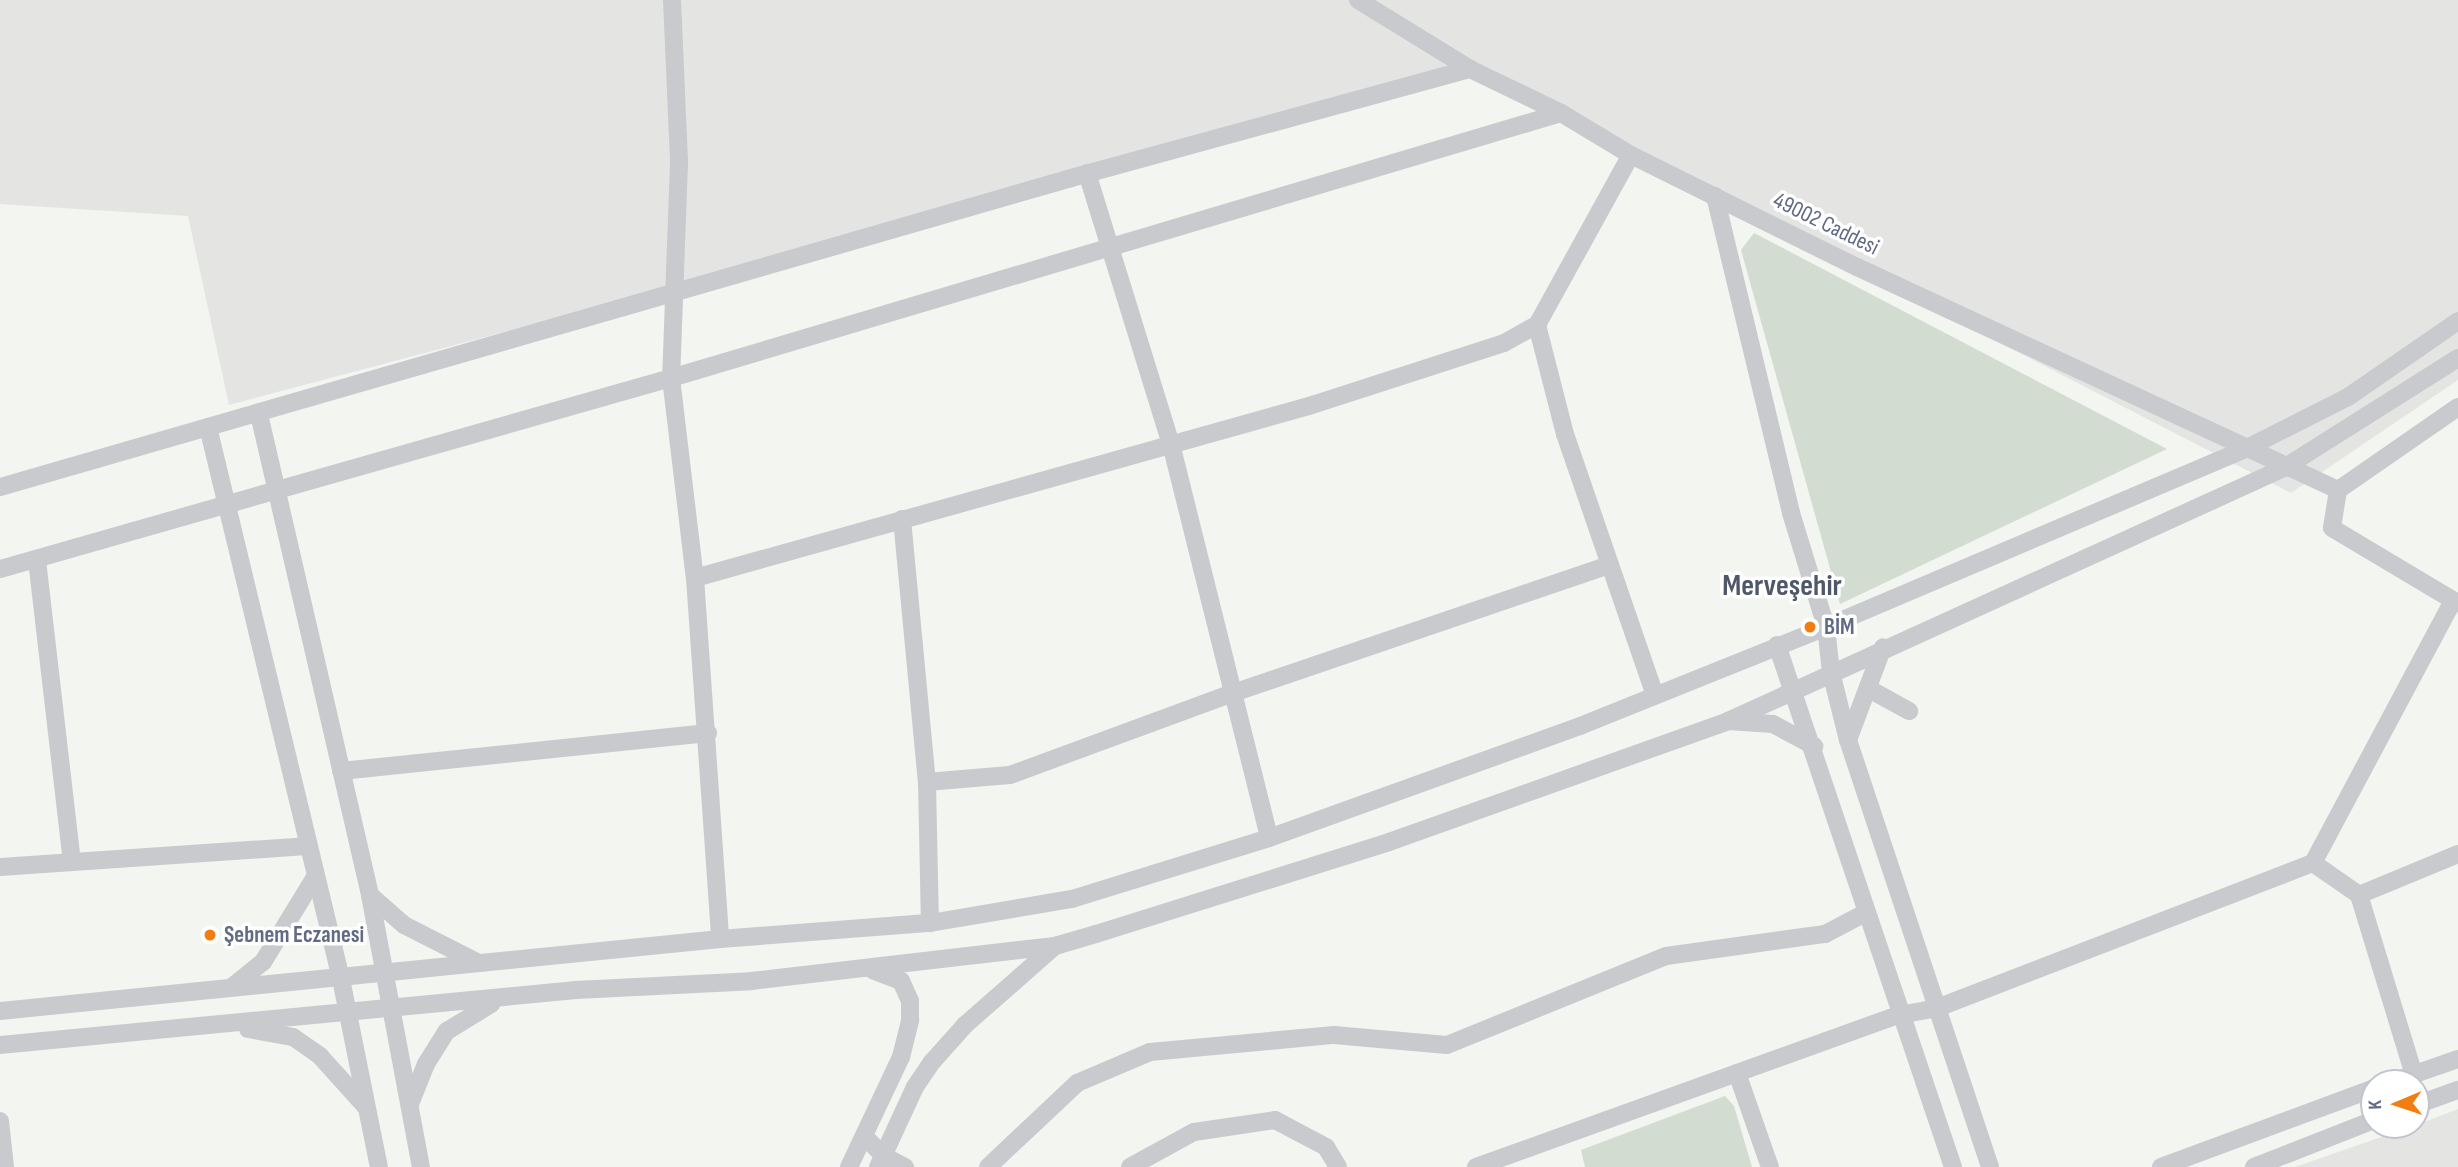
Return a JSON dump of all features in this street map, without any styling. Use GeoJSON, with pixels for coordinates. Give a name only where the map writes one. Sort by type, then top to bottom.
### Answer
{"type":"FeatureCollection","features":[{"type":"Feature","properties":{"kind":"street"},"geometry":{"type":"LineString","coordinates":[[672,0],[679,163],[671,378],[695,578],[708,733],[720,939]]}},
{"type":"Feature","properties":{"kind":"street","name":"49002 Caddesi"},"geometry":{"type":"LineString","coordinates":[[1358,0],[1470,69],[1561,113],[1632,155],[1857,267],[2247,448],[2284,468],[2338,490]]}},
{"type":"Feature","properties":{"kind":"street"},"geometry":{"type":"LineString","coordinates":[[0,487],[1087,173],[1470,69]]}},
{"type":"Feature","properties":{"kind":"street"},"geometry":{"type":"LineString","coordinates":[[0,569],[275,493],[671,378],[1561,113]]}},
{"type":"Feature","properties":{"kind":"street"},"geometry":{"type":"LineString","coordinates":[[695,578],[1171,444],[1503,343],[1537,325],[1632,155]]}},
{"type":"Feature","properties":{"kind":"street"},"geometry":{"type":"LineString","coordinates":[[1087,173],[1171,444],[1236,692],[1269,838]]}},
{"type":"Feature","properties":{"kind":"street"},"geometry":{"type":"LineString","coordinates":[[1715,196],[1791,513],[1826,627],[1831,672],[1848,740],[1990,1167]]}},
{"type":"Feature","properties":{"kind":"street"},"geometry":{"type":"LineString","coordinates":[[0,1011],[720,939],[930,923],[1073,899],[1269,838],[1655,695],[1826,627],[2247,448],[2348,397],[2458,321]]}},
{"type":"Feature","properties":{"kind":"street"},"geometry":{"type":"LineString","coordinates":[[1537,325],[1565,434],[1655,695]]}},
{"type":"Feature","properties":{"kind":"street"},"geometry":{"type":"LineString","coordinates":[[0,1045],[231,1026],[347,1010],[394,1010],[870,968],[1055,946],[1389,842],[1728,721],[1883,647],[2176,520],[2284,468],[2458,358]]}},
{"type":"Feature","properties":{"kind":"street"},"geometry":{"type":"LineString","coordinates":[[1476,1167],[1899,1015],[1937,1008],[2313,863],[2456,602],[2332,528],[2338,490],[2458,407]]}},
{"type":"Feature","properties":{"kind":"street"},"geometry":{"type":"LineString","coordinates":[[259,414],[275,493],[370,895],[383,971],[394,1010],[421,1167]]}},
{"type":"Feature","properties":{"kind":"street"},"geometry":{"type":"LineString","coordinates":[[208,427],[229,506],[306,846],[341,979],[379,1167]]}},
{"type":"Feature","properties":{"kind":"street"},"geometry":{"type":"LineString","coordinates":[[902,519],[927,782],[930,923]]}},
{"type":"Feature","properties":{"kind":"street"},"geometry":{"type":"LineString","coordinates":[[37,560],[72,862]]}},
{"type":"Feature","properties":{"kind":"street"},"geometry":{"type":"LineString","coordinates":[[927,782],[1010,775],[1236,692],[1610,565]]}},
{"type":"Feature","properties":{"kind":"street"},"geometry":{"type":"LineString","coordinates":[[1777,645],[1814,746],[1899,1015],[1953,1167]]}},
{"type":"Feature","properties":{"kind":"street"},"geometry":{"type":"LineString","coordinates":[[1848,740],[1883,647]]}},
{"type":"Feature","properties":{"kind":"street"},"geometry":{"type":"LineString","coordinates":[[1868,689],[1909,711]]}},
{"type":"Feature","properties":{"kind":"street"},"geometry":{"type":"LineString","coordinates":[[1728,721],[1773,724],[1814,746]]}},
{"type":"Feature","properties":{"kind":"street"},"geometry":{"type":"LineString","coordinates":[[341,771],[708,733]]}},
{"type":"Feature","properties":{"kind":"street"},"geometry":{"type":"LineString","coordinates":[[0,867],[306,846]]}},
{"type":"Feature","properties":{"kind":"street"},"geometry":{"type":"LineString","coordinates":[[2359,895],[2458,854]]}},
{"type":"Feature","properties":{"kind":"street"},"geometry":{"type":"LineString","coordinates":[[2313,863],[2359,895],[2412,1069]]}},
{"type":"Feature","properties":{"kind":"street"},"geometry":{"type":"LineString","coordinates":[[232,987],[263,962],[315,877]]}},
{"type":"Feature","properties":{"kind":"street"},"geometry":{"type":"LineString","coordinates":[[370,895],[404,925],[478,962]]}},
{"type":"Feature","properties":{"kind":"street"},"geometry":{"type":"LineString","coordinates":[[988,1167],[1077,1083],[1150,1052],[1334,1035],[1447,1045],[1666,956],[1825,934],[1867,912]]}},
{"type":"Feature","properties":{"kind":"street"},"geometry":{"type":"LineString","coordinates":[[881,1162],[915,1087],[932,1062],[965,1025],[1055,946]]}},
{"type":"Feature","properties":{"kind":"street"},"geometry":{"type":"LineString","coordinates":[[849,1167],[901,1057],[910,1020],[909,1000],[901,981],[870,968]]}},
{"type":"Feature","properties":{"kind":"street"},"geometry":{"type":"LineString","coordinates":[[410,1104],[426,1064],[447,1031],[499,1000]]}},
{"type":"Feature","properties":{"kind":"street"},"geometry":{"type":"LineString","coordinates":[[231,1026],[293,1037],[320,1056],[367,1108]]}},
{"type":"Feature","properties":{"kind":"street"},"geometry":{"type":"LineString","coordinates":[[2429,1069],[2458,1059]]}},
{"type":"Feature","properties":{"kind":"street"},"geometry":{"type":"LineString","coordinates":[[1737,1073],[1770,1167]]}},
{"type":"Feature","properties":{"kind":"street"},"geometry":{"type":"LineString","coordinates":[[2430,1100],[2458,1090]]}},
{"type":"Feature","properties":{"kind":"street"},"geometry":{"type":"LineString","coordinates":[[2161,1167],[2360,1093]]}},
{"type":"Feature","properties":{"kind":"street"},"geometry":{"type":"LineString","coordinates":[[1130,1167],[1194,1132],[1275,1120],[1326,1147],[1338,1167]]}},
{"type":"Feature","properties":{"kind":"street"},"geometry":{"type":"LineString","coordinates":[[0,1121],[5,1167]]}},
{"type":"Feature","properties":{"kind":"street"},"geometry":{"type":"LineString","coordinates":[[2254,1167],[2360,1125]]}},
{"type":"Feature","properties":{"kind":"street"},"geometry":{"type":"LineString","coordinates":[[864,1136],[881,1162],[905,1167]]}},
{"type":"Feature","properties":{"kind":"shaded area"},"geometry":{"type":"Polygon","coordinates":[[[0,0],[2458,0],[2458,380],[2291,493],[1478,74],[229,405],[188,216],[0,204],[0,0]]]}},
{"type":"Feature","properties":{"kind":"shaded area"},"geometry":{"type":"Polygon","coordinates":[[[1754,233],[2167,449],[1840,604],[1741,250],[1754,233]]]}},
{"type":"Feature","properties":{"kind":"shaded area"},"geometry":{"type":"Polygon","coordinates":[[[1725,1096],[1734,1106],[1752,1167],[1585,1167],[1581,1150],[1725,1096]]]}},
{"type":"Feature","properties":{"kind":"shaded area"},"geometry":{"type":"Polygon","coordinates":[[[2458,1109],[2458,1167],[2295,1167],[2376,1139],[2430,1139],[2430,1120],[2458,1109]]]}},
{"type":"Feature","properties":{"kind":"place","name":"BİM"},"geometry":{"type":"Point","coordinates":[1810,627]}},
{"type":"Feature","properties":{"kind":"place","name":"Şebnem Eczanesi"},"geometry":{"type":"Point","coordinates":[210,935]}},
{"type":"Feature","properties":{"kind":"district","name":"Merveşehir"},"geometry":{"type":"Point","coordinates":[1782,586]}}]}
